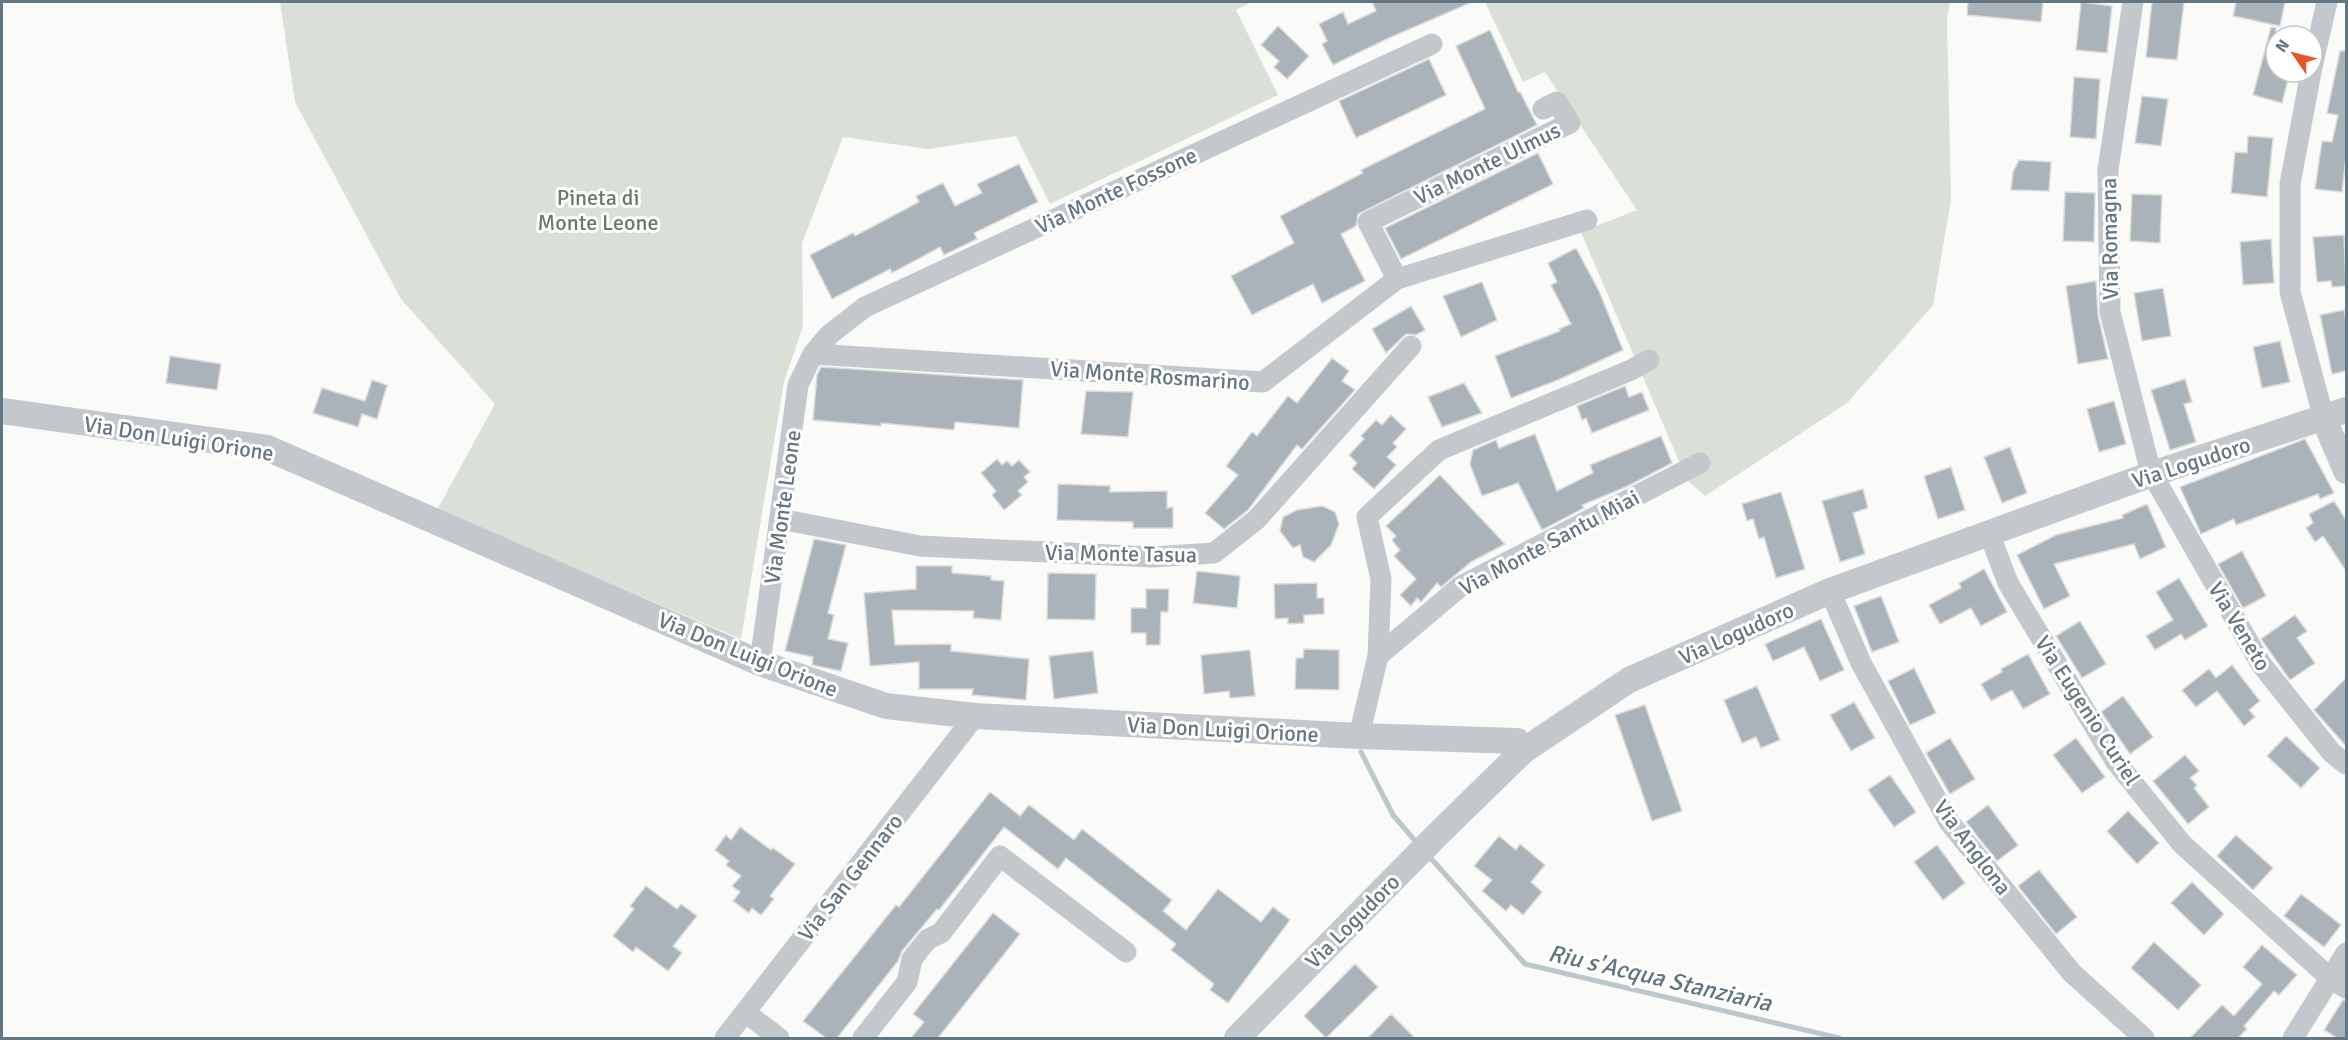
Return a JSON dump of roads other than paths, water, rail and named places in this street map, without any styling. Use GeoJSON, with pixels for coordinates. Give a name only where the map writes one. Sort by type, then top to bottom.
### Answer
{"type":"FeatureCollection","features":[{"type":"Feature","properties":{"kind":"street","name":"Via Romagna"},"geometry":{"type":"LineString","coordinates":[[2133,2],[2108,170],[2110,312],[2152,474]]}},
{"type":"Feature","properties":{"kind":"street"},"geometry":{"type":"LineString","coordinates":[[2322,24],[2327,2]]}},
{"type":"Feature","properties":{"kind":"street","name":"Via Monte Fossone"},"geometry":{"type":"LineString","coordinates":[[813,354],[829,334],[865,307],[1432,44]]}},
{"type":"Feature","properties":{"kind":"street"},"geometry":{"type":"LineString","coordinates":[[2309,84],[2290,184],[2290,292],[2335,414],[2346,471]]}},
{"type":"Feature","properties":{"kind":"street","name":"Via Monte Ulmus"},"geometry":{"type":"LineString","coordinates":[[1397,279],[1368,222],[1570,123],[1557,102],[1543,109]]}},
{"type":"Feature","properties":{"kind":"street","name":"Via Monte Rosmarino"},"geometry":{"type":"LineString","coordinates":[[813,354],[1263,382],[1397,279],[1587,220]]}},
{"type":"Feature","properties":{"kind":"street","name":"Via Monte Tasua"},"geometry":{"type":"LineString","coordinates":[[780,519],[920,546],[1152,558],[1214,553],[1257,519],[1411,346]]}},
{"type":"Feature","properties":{"kind":"street","name":"Via Monte Leone"},"geometry":{"type":"LineString","coordinates":[[760,663],[798,385],[813,354]]}},
{"type":"Feature","properties":{"kind":"street"},"geometry":{"type":"LineString","coordinates":[[1359,736],[1378,656],[1381,579],[1367,517],[1439,450],[1631,370],[1649,360]]}},
{"type":"Feature","properties":{"kind":"street","name":"Via Don Luigi Orione"},"geometry":{"type":"LineString","coordinates":[[2,411],[267,448],[760,663],[886,706],[975,716],[1359,736],[1517,741],[1523,751]]}},
{"type":"Feature","properties":{"kind":"street","name":"Via Logudoro"},"geometry":{"type":"LineString","coordinates":[[1237,1038],[1523,751],[1629,680],[1830,591],[2152,474],[2335,414]]}},
{"type":"Feature","properties":{"kind":"street","name":"Via Monte Santu Miai"},"geometry":{"type":"LineString","coordinates":[[1378,656],[1461,586],[1700,463]]}},
{"type":"Feature","properties":{"kind":"street","name":"Via Veneto"},"geometry":{"type":"LineString","coordinates":[[2152,474],[2261,664],[2332,753],[2346,764]]}},
{"type":"Feature","properties":{"kind":"street","name":"Via Eugenio Curiel"},"geometry":{"type":"LineString","coordinates":[[1989,533],[2008,583],[2116,762],[2182,844],[2339,983]]}},
{"type":"Feature","properties":{"kind":"street","name":"Via Anglona"},"geometry":{"type":"LineString","coordinates":[[1830,591],[1861,663],[1949,822],[2072,973],[2144,1038]]}},
{"type":"Feature","properties":{"kind":"street","name":"Via San Gennaro"},"geometry":{"type":"LineString","coordinates":[[725,1038],[975,716]]}},
{"type":"Feature","properties":{"kind":"street"},"geometry":{"type":"LineString","coordinates":[[862,1038],[906,982],[912,958],[928,939],[941,933],[1000,856],[1126,952]]}},
{"type":"Feature","properties":{"kind":"street"},"geometry":{"type":"LineString","coordinates":[[2293,1038],[2339,983],[2346,953]]}},
{"type":"Feature","properties":{"kind":"street"},"geometry":{"type":"LineString","coordinates":[[746,1012],[779,1038]]}},
{"type":"Feature","properties":{"kind":"waterway","name":"Riu s'Acqua Stanziaria"},"geometry":{"type":"LineString","coordinates":[[1361,752],[1393,815],[1418,844]]}},
{"type":"Feature","properties":{"kind":"waterway","name":"Riu s'Acqua Stanziaria"},"geometry":{"type":"LineString","coordinates":[[1428,855],[1525,964],[1839,1038]]}},
{"type":"Feature","properties":{"kind":"park label","name":"Pineta di Monte Leone"},"geometry":{"type":"Point","coordinates":[598,210]}}]}
